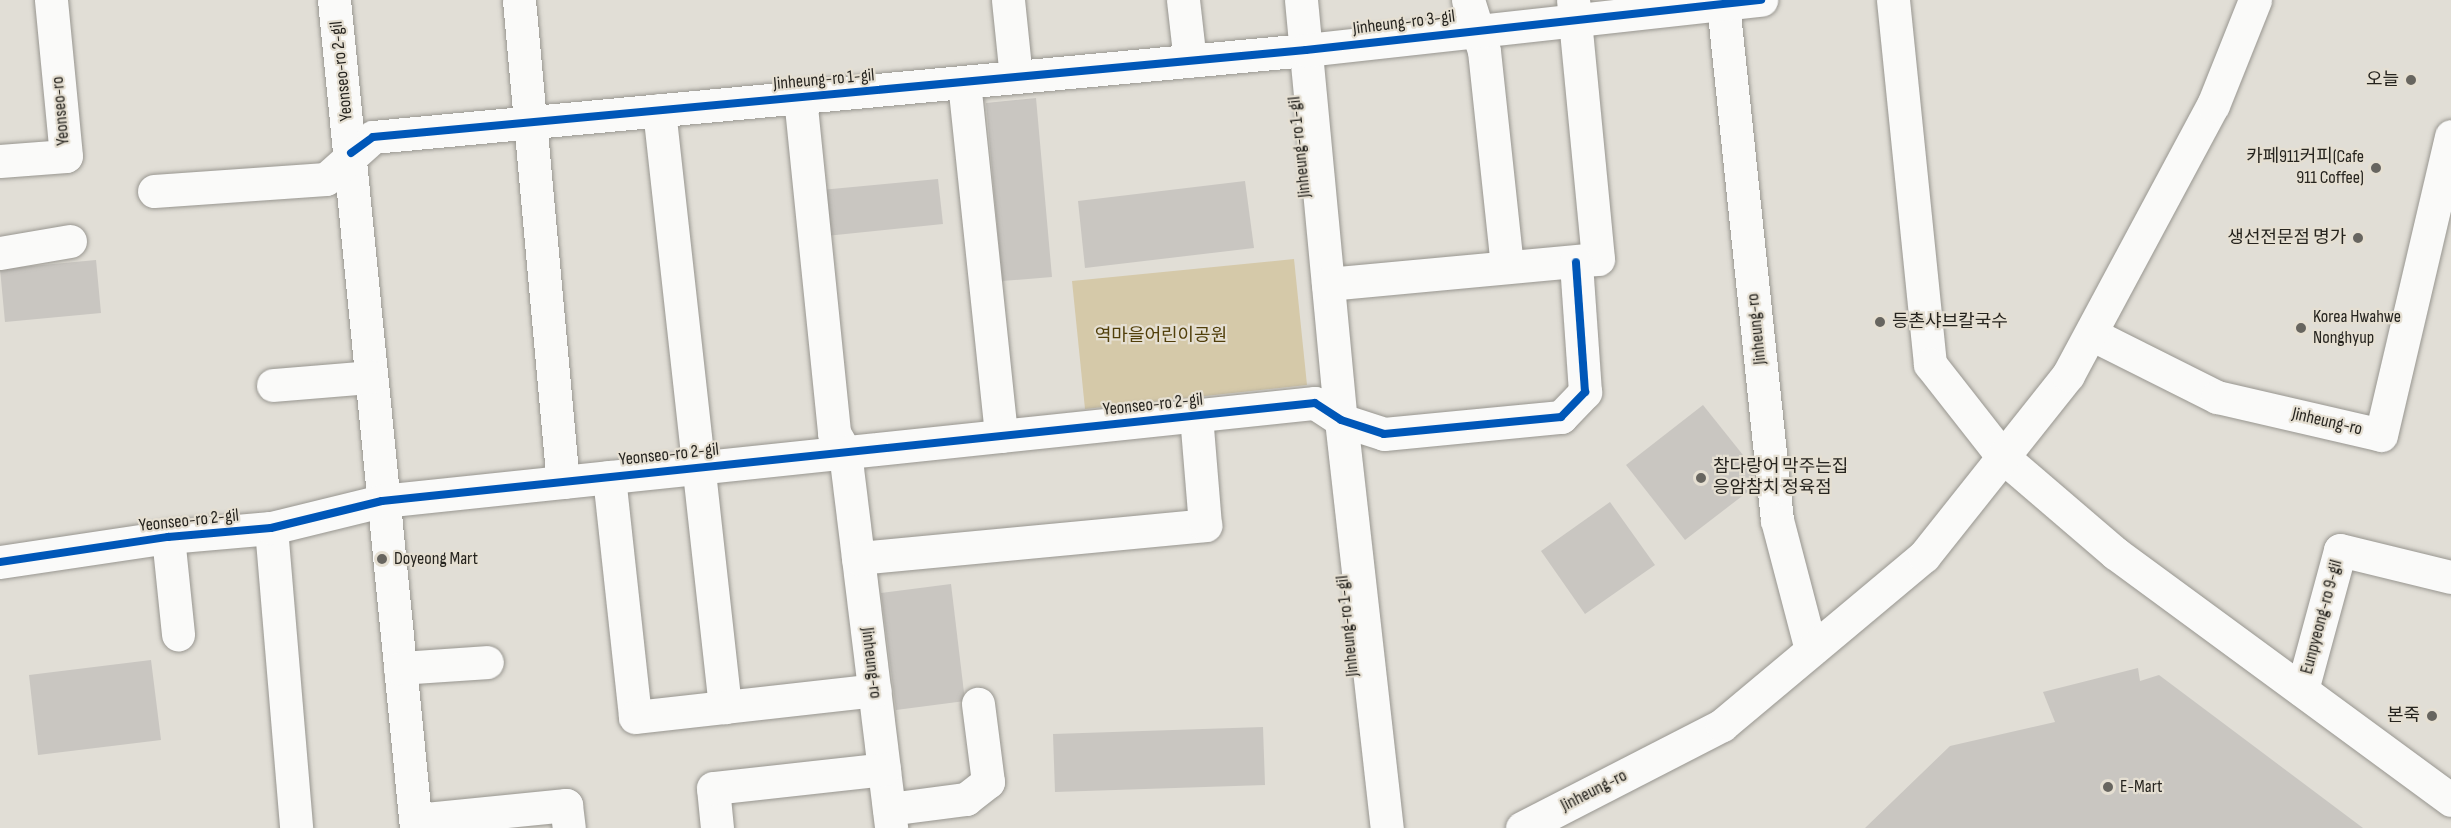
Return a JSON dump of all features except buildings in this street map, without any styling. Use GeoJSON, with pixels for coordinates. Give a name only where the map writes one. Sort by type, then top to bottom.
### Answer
{"type":"FeatureCollection","features":[{"type":"Feature","properties":{"kind":"street","name":"Yeonseo-ro"},"geometry":{"type":"LineString","coordinates":[[0,161],[66,156],[51,0]]}},
{"type":"Feature","properties":{"kind":"street","name":"Yeonseo-ro 2-gil"},"geometry":{"type":"LineString","coordinates":[[334,0],[351,153],[382,501],[400,668]]}},
{"type":"Feature","properties":{"kind":"street"},"geometry":{"type":"LineString","coordinates":[[519,0],[527,122],[563,482]]}},
{"type":"Feature","properties":{"kind":"street"},"geometry":{"type":"LineString","coordinates":[[1008,0],[1016,77]]}},
{"type":"Feature","properties":{"kind":"street"},"geometry":{"type":"LineString","coordinates":[[1183,0],[1190,61]]}},
{"type":"Feature","properties":{"kind":"street","name":"Jinheung-ro 1-gil"},"geometry":{"type":"LineString","coordinates":[[1301,0],[1341,420],[1387,828]]}},
{"type":"Feature","properties":{"kind":"street","name":"Jinheung-ro 3-gil"},"geometry":{"type":"LineString","coordinates":[[1306,50],[1472,15],[1723,4],[1761,0]]}},
{"type":"Feature","properties":{"kind":"street"},"geometry":{"type":"LineString","coordinates":[[1893,0],[1930,363],[2003,457],[2115,553],[2451,800]]}},
{"type":"Feature","properties":{"kind":"street","name":"Jinheung-ro"},"geometry":{"type":"LineString","coordinates":[[1522,828],[1722,724],[1924,556],[2068,375],[2213,105],[2255,0]]}},
{"type":"Feature","properties":{"kind":"street","name":"Jinheung-ro"},"geometry":{"type":"LineString","coordinates":[[1723,4],[1777,520],[1811,650]]}},
{"type":"Feature","properties":{"kind":"street"},"geometry":{"type":"LineString","coordinates":[[1328,284],[1598,259],[1573,10]]}},
{"type":"Feature","properties":{"kind":"street"},"geometry":{"type":"LineString","coordinates":[[1472,15],[1484,51],[1507,267]]}},
{"type":"Feature","properties":{"kind":"street","name":"Jinheung-ro 1-gil"},"geometry":{"type":"LineString","coordinates":[[154,191],[326,179],[351,153],[373,137],[1306,50]]}},
{"type":"Feature","properties":{"kind":"street"},"geometry":{"type":"LineString","coordinates":[[964,82],[1001,436]]}},
{"type":"Feature","properties":{"kind":"street"},"geometry":{"type":"LineString","coordinates":[[800,97],[834,433],[844,452],[858,558]]}},
{"type":"Feature","properties":{"kind":"street","name":"Yeonseo-ro 2-gil"},"geometry":{"type":"LineString","coordinates":[[659,110],[697,468]]}},
{"type":"Feature","properties":{"kind":"street","name":"Jinheung-ro"},"geometry":{"type":"LineString","coordinates":[[2091,334],[2217,397],[2382,435],[2451,136]]}},
{"type":"Feature","properties":{"kind":"street"},"geometry":{"type":"LineString","coordinates":[[0,253],[70,241]]}},
{"type":"Feature","properties":{"kind":"street"},"geometry":{"type":"LineString","coordinates":[[1341,420],[1384,434],[1561,417],[1585,392],[1576,261]]}},
{"type":"Feature","properties":{"kind":"street"},"geometry":{"type":"LineString","coordinates":[[273,385],[371,377]]}},
{"type":"Feature","properties":{"kind":"street","name":"Yeonseo-ro 2-gil"},"geometry":{"type":"LineString","coordinates":[[0,562],[168,537],[271,528],[382,501],[844,452],[1315,403],[1341,420]]}},
{"type":"Feature","properties":{"kind":"street","name":"Yeonseo-ro 2-gil"},"geometry":{"type":"LineString","coordinates":[[858,558],[1204,525],[1196,415]]}},
{"type":"Feature","properties":{"kind":"street"},"geometry":{"type":"LineString","coordinates":[[697,468],[725,707]]}},
{"type":"Feature","properties":{"kind":"street","name":"Yeonseo-ro 2-gil"},"geometry":{"type":"LineString","coordinates":[[609,477],[635,717],[874,690]]}},
{"type":"Feature","properties":{"kind":"street"},"geometry":{"type":"LineString","coordinates":[[271,528],[296,828]]}},
{"type":"Feature","properties":{"kind":"street"},"geometry":{"type":"LineString","coordinates":[[168,537],[178,634]]}},
{"type":"Feature","properties":{"kind":"street","name":"Eunpyeong-ro 9-gil"},"geometry":{"type":"LineString","coordinates":[[2302,690],[2340,550],[2451,578]]}},
{"type":"Feature","properties":{"kind":"street","name":"Jinheung-ro"},"geometry":{"type":"LineString","coordinates":[[858,558],[890,818]]}},
{"type":"Feature","properties":{"kind":"street"},"geometry":{"type":"LineString","coordinates":[[487,662],[400,668],[416,824],[566,805],[569,828]]}},
{"type":"Feature","properties":{"kind":"street"},"geometry":{"type":"LineString","coordinates":[[890,818],[966,799],[988,782],[978,704]]}},
{"type":"Feature","properties":{"kind":"street"},"geometry":{"type":"LineString","coordinates":[[717,828],[713,788],[884,769]]}},
{"type":"Feature","properties":{"kind":"green space","name":"역마을어린이공원"},"geometry":{"type":"Polygon","coordinates":[[[1294,259],[1307,385],[1085,409],[1072,281],[1294,259]]]}},
{"type":"Feature","properties":{"kind":"cycle path"},"geometry":{"type":"LineString","coordinates":[[351,153],[373,137],[1306,50],[1761,0]]}},
{"type":"Feature","properties":{"kind":"cycle path"},"geometry":{"type":"LineString","coordinates":[[0,562],[168,537],[271,528],[382,501],[1315,403],[1341,420],[1384,434],[1561,417],[1585,392],[1576,262]]}},
{"type":"Feature","properties":{"kind":"place","name":"오늘"},"geometry":{"type":"Point","coordinates":[2411,80]}},
{"type":"Feature","properties":{"kind":"place","name":"카페911커피(Cafe 911 Coffee)"},"geometry":{"type":"Point","coordinates":[2376,168]}},
{"type":"Feature","properties":{"kind":"place","name":"생선전문점 명가"},"geometry":{"type":"Point","coordinates":[2358,238]}},
{"type":"Feature","properties":{"kind":"place","name":"등촌샤브칼국수"},"geometry":{"type":"Point","coordinates":[1880,322]}},
{"type":"Feature","properties":{"kind":"place","name":"Korea Hwahwe Nonghyup"},"geometry":{"type":"Point","coordinates":[2301,328]}},
{"type":"Feature","properties":{"kind":"place","name":"참다랑어 막주는집 응암참치 정육점"},"geometry":{"type":"Point","coordinates":[1701,478]}},
{"type":"Feature","properties":{"kind":"place","name":"Doyeong Mart"},"geometry":{"type":"Point","coordinates":[382,559]}},
{"type":"Feature","properties":{"kind":"place","name":"본죽"},"geometry":{"type":"Point","coordinates":[2432,716]}},
{"type":"Feature","properties":{"kind":"place","name":"E-Mart"},"geometry":{"type":"Point","coordinates":[2108,787]}}]}
